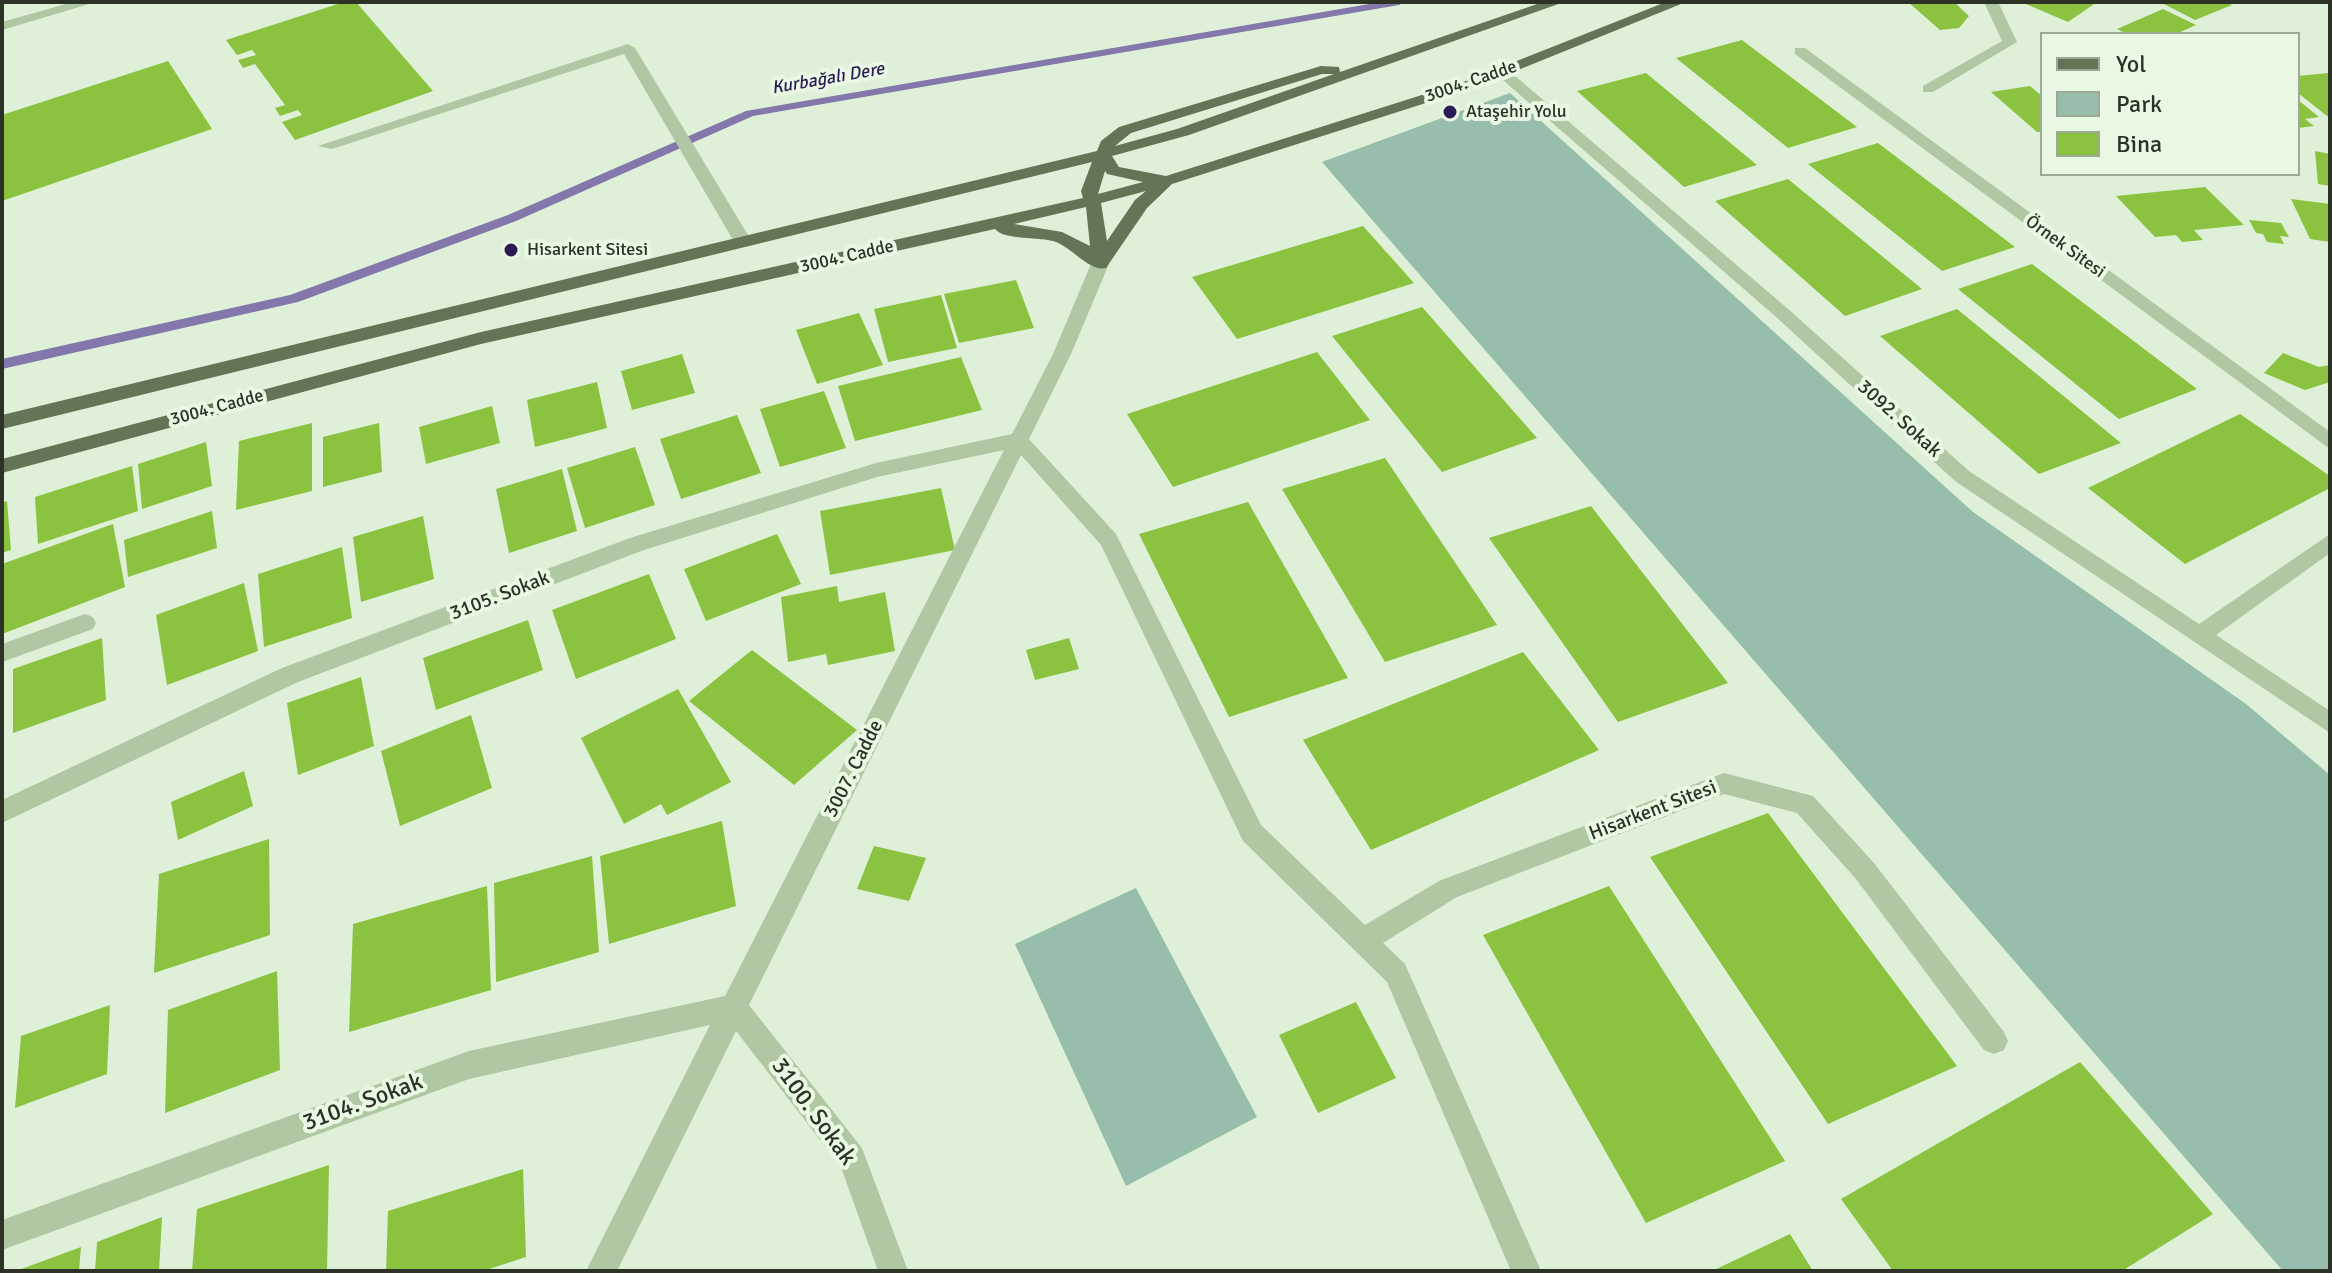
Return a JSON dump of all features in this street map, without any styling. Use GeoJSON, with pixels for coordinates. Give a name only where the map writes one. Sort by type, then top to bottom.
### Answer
{"type":"FeatureCollection","features":[{"type":"Feature","properties":{"kind":"main road","name":"3004. Cadde"},"geometry":{"type":"LineString","coordinates":[[2,422],[1103,154],[1183,132],[1557,2]]}},
{"type":"Feature","properties":{"kind":"main road","name":"3004. Cadde"},"geometry":{"type":"LineString","coordinates":[[2,466],[481,338],[962,231],[1172,179],[1502,72],[1679,2]]}},
{"type":"Feature","properties":{"kind":"main road"},"geometry":{"type":"LineString","coordinates":[[1100,264],[1102,198],[1089,191],[1103,154]]}},
{"type":"Feature","properties":{"kind":"main road"},"geometry":{"type":"LineString","coordinates":[[1103,154],[1113,171],[1129,176],[1172,179]]}},
{"type":"Feature","properties":{"kind":"main road"},"geometry":{"type":"LineString","coordinates":[[1010,179],[1066,173],[1094,178]]}},
{"type":"Feature","properties":{"kind":"main road"},"geometry":{"type":"LineString","coordinates":[[1100,264],[1141,204],[1172,179]]}},
{"type":"Feature","properties":{"kind":"main road"},"geometry":{"type":"LineString","coordinates":[[962,231],[998,229],[1059,235],[1086,249],[1100,264]]}},
{"type":"Feature","properties":{"kind":"street"},"geometry":{"type":"LineString","coordinates":[[2,26],[89,2]]}},
{"type":"Feature","properties":{"kind":"street"},"geometry":{"type":"LineString","coordinates":[[1928,89],[2010,42],[1991,2]]}},
{"type":"Feature","properties":{"kind":"street"},"geometry":{"type":"LineString","coordinates":[[326,146],[628,48],[648,76],[742,240]]}},
{"type":"Feature","properties":{"kind":"street","name":"Örnek Sitesi"},"geometry":{"type":"LineString","coordinates":[[1800,51],[2330,442]]}},
{"type":"Feature","properties":{"kind":"street","name":"3092. Sokak"},"geometry":{"type":"LineString","coordinates":[[1502,72],[1781,312],[1962,476],[2330,723]]}},
{"type":"Feature","properties":{"kind":"street","name":"3007. Cadde"},"geometry":{"type":"LineString","coordinates":[[601,1271],[1062,354],[1100,264]]}},
{"type":"Feature","properties":{"kind":"street"},"geometry":{"type":"LineString","coordinates":[[1019,440],[1109,540],[1252,833],[1396,973],[1526,1271]]}},
{"type":"Feature","properties":{"kind":"street","name":"3105. Sokak"},"geometry":{"type":"LineString","coordinates":[[2,812],[290,675],[637,544],[876,470],[1019,440]]}},
{"type":"Feature","properties":{"kind":"street"},"geometry":{"type":"LineString","coordinates":[[2201,634],[2330,542]]}},
{"type":"Feature","properties":{"kind":"street"},"geometry":{"type":"LineString","coordinates":[[2,653],[85,623]]}},
{"type":"Feature","properties":{"kind":"street","name":"Hisarkent Sitesi"},"geometry":{"type":"LineString","coordinates":[[1362,941],[1448,889],[1724,783],[1804,804],[1865,871],[1994,1041]]}},
{"type":"Feature","properties":{"kind":"street","name":"3104. Sokak"},"geometry":{"type":"LineString","coordinates":[[2,1235],[469,1065],[734,1007]]}},
{"type":"Feature","properties":{"kind":"street","name":"3100. Sokak"},"geometry":{"type":"LineString","coordinates":[[734,1007],[852,1158],[893,1271]]}},
{"type":"Feature","properties":{"kind":"green space"},"geometry":{"type":"Polygon","coordinates":[[[1510,93],[1973,512],[2246,704],[2330,775],[2330,1271],[2283,1271],[1322,162],[1510,93]]]}},
{"type":"Feature","properties":{"kind":"green space"},"geometry":{"type":"Polygon","coordinates":[[[1136,888],[1257,1117],[1126,1186],[1015,944],[1136,888]]]}},
{"type":"Feature","properties":{"kind":"building"},"geometry":{"type":"Polygon","coordinates":[[[344,2],[356,2],[433,91],[295,140],[282,122],[302,115],[298,110],[280,116],[275,108],[285,105],[255,64],[243,68],[238,60],[256,55],[252,50],[237,55],[226,40],[344,2]]]}},
{"type":"Feature","properties":{"kind":"building"},"geometry":{"type":"Polygon","coordinates":[[[1908,2],[1954,2],[1969,16],[1959,28],[1940,30],[1908,2]]]}},
{"type":"Feature","properties":{"kind":"building"},"geometry":{"type":"Polygon","coordinates":[[[2021,2],[2097,2],[2068,22],[2021,2]]]}},
{"type":"Feature","properties":{"kind":"building"},"geometry":{"type":"Polygon","coordinates":[[[2160,2],[2225,2],[2232,5],[2195,20],[2160,2]]]}},
{"type":"Feature","properties":{"kind":"building"},"geometry":{"type":"Polygon","coordinates":[[[2163,9],[2196,25],[2180,32],[2123,32],[2117,29],[2163,9]]]}},
{"type":"Feature","properties":{"kind":"building"},"geometry":{"type":"Polygon","coordinates":[[[1742,40],[1857,127],[1788,148],[1676,58],[1742,40]]]}},
{"type":"Feature","properties":{"kind":"building"},"geometry":{"type":"Polygon","coordinates":[[[168,61],[212,129],[2,201],[2,115],[168,61]]]}},
{"type":"Feature","properties":{"kind":"building"},"geometry":{"type":"Polygon","coordinates":[[[1646,73],[1757,165],[1684,187],[1577,91],[1646,73]]]}},
{"type":"Feature","properties":{"kind":"building"},"geometry":{"type":"Polygon","coordinates":[[[2328,73],[2330,116],[2300,95],[2300,76],[2328,73]]]}},
{"type":"Feature","properties":{"kind":"building"},"geometry":{"type":"Polygon","coordinates":[[[2030,86],[2040,94],[2040,132],[2037,132],[1991,92],[2030,86]]]}},
{"type":"Feature","properties":{"kind":"building"},"geometry":{"type":"Polygon","coordinates":[[[2300,102],[2319,117],[2305,119],[2314,126],[2300,128],[2300,102]]]}},
{"type":"Feature","properties":{"kind":"building"},"geometry":{"type":"Polygon","coordinates":[[[1878,143],[2015,247],[1942,271],[1808,164],[1878,143]]]}},
{"type":"Feature","properties":{"kind":"building"},"geometry":{"type":"Polygon","coordinates":[[[2315,151],[2330,154],[2330,186],[2318,184],[2315,151]]]}},
{"type":"Feature","properties":{"kind":"building"},"geometry":{"type":"Polygon","coordinates":[[[1788,179],[1922,289],[1845,316],[1715,201],[1788,179]]]}},
{"type":"Feature","properties":{"kind":"building"},"geometry":{"type":"Polygon","coordinates":[[[2205,187],[2244,225],[2194,230],[2203,240],[2182,242],[2176,235],[2155,237],[2116,196],[2205,187]]]}},
{"type":"Feature","properties":{"kind":"building"},"geometry":{"type":"Polygon","coordinates":[[[2291,199],[2330,204],[2330,242],[2310,239],[2291,199]]]}},
{"type":"Feature","properties":{"kind":"building"},"geometry":{"type":"Polygon","coordinates":[[[2249,220],[2281,223],[2289,237],[2280,236],[2284,244],[2267,242],[2263,234],[2256,233],[2249,220]]]}},
{"type":"Feature","properties":{"kind":"building"},"geometry":{"type":"Polygon","coordinates":[[[1363,226],[1414,283],[1237,339],[1192,277],[1363,226]]]}},
{"type":"Feature","properties":{"kind":"building"},"geometry":{"type":"Polygon","coordinates":[[[2032,264],[2197,389],[2119,419],[1958,289],[2032,264]]]}},
{"type":"Feature","properties":{"kind":"building"},"geometry":{"type":"Polygon","coordinates":[[[1016,280],[1034,328],[959,343],[944,294],[1016,280]]]}},
{"type":"Feature","properties":{"kind":"building"},"geometry":{"type":"Polygon","coordinates":[[[941,295],[957,348],[888,362],[874,309],[941,295]]]}},
{"type":"Feature","properties":{"kind":"building"},"geometry":{"type":"Polygon","coordinates":[[[1422,307],[1537,438],[1442,472],[1332,336],[1422,307]]]}},
{"type":"Feature","properties":{"kind":"building"},"geometry":{"type":"Polygon","coordinates":[[[1957,309],[2121,443],[2039,474],[1880,336],[1957,309]]]}},
{"type":"Feature","properties":{"kind":"building"},"geometry":{"type":"Polygon","coordinates":[[[859,313],[883,365],[817,384],[796,330],[859,313]]]}},
{"type":"Feature","properties":{"kind":"building"},"geometry":{"type":"Polygon","coordinates":[[[1317,352],[1370,420],[1173,487],[1127,414],[1317,352]]]}},
{"type":"Feature","properties":{"kind":"building"},"geometry":{"type":"Polygon","coordinates":[[[2283,353],[2319,367],[2330,365],[2330,382],[2305,390],[2264,373],[2283,353]]]}},
{"type":"Feature","properties":{"kind":"building"},"geometry":{"type":"Polygon","coordinates":[[[682,354],[695,393],[632,410],[621,371],[682,354]]]}},
{"type":"Feature","properties":{"kind":"building"},"geometry":{"type":"Polygon","coordinates":[[[961,357],[982,410],[855,441],[838,386],[961,357]]]}},
{"type":"Feature","properties":{"kind":"building"},"geometry":{"type":"Polygon","coordinates":[[[597,382],[607,428],[535,447],[527,400],[597,382]]]}},
{"type":"Feature","properties":{"kind":"building"},"geometry":{"type":"Polygon","coordinates":[[[824,391],[846,448],[780,467],[760,409],[824,391]]]}},
{"type":"Feature","properties":{"kind":"building"},"geometry":{"type":"Polygon","coordinates":[[[492,406],[500,443],[426,464],[419,427],[492,406]]]}},
{"type":"Feature","properties":{"kind":"building"},"geometry":{"type":"Polygon","coordinates":[[[2240,414],[2330,476],[2330,488],[2185,564],[2088,488],[2240,414]]]}},
{"type":"Feature","properties":{"kind":"building"},"geometry":{"type":"Polygon","coordinates":[[[737,415],[761,473],[681,499],[660,439],[737,415]]]}},
{"type":"Feature","properties":{"kind":"building"},"geometry":{"type":"Polygon","coordinates":[[[312,423],[312,491],[236,510],[239,441],[312,423]]]}},
{"type":"Feature","properties":{"kind":"building"},"geometry":{"type":"Polygon","coordinates":[[[379,423],[382,472],[323,487],[323,437],[379,423]]]}},
{"type":"Feature","properties":{"kind":"building"},"geometry":{"type":"Polygon","coordinates":[[[206,442],[212,486],[142,509],[138,464],[206,442]]]}},
{"type":"Feature","properties":{"kind":"building"},"geometry":{"type":"Polygon","coordinates":[[[635,447],[655,505],[585,528],[567,468],[635,447]]]}},
{"type":"Feature","properties":{"kind":"building"},"geometry":{"type":"Polygon","coordinates":[[[1385,458],[1497,625],[1385,662],[1282,489],[1385,458]]]}},
{"type":"Feature","properties":{"kind":"building"},"geometry":{"type":"Polygon","coordinates":[[[132,466],[138,511],[38,544],[35,497],[132,466]]]}},
{"type":"Feature","properties":{"kind":"building"},"geometry":{"type":"Polygon","coordinates":[[[562,469],[577,531],[509,553],[496,489],[562,469]]]}},
{"type":"Feature","properties":{"kind":"building"},"geometry":{"type":"Polygon","coordinates":[[[941,488],[955,550],[830,575],[820,511],[941,488]]]}},
{"type":"Feature","properties":{"kind":"building"},"geometry":{"type":"Polygon","coordinates":[[[7,501],[11,550],[2,553],[2,503],[7,501]]]}},
{"type":"Feature","properties":{"kind":"building"},"geometry":{"type":"Polygon","coordinates":[[[1248,502],[1348,678],[1229,717],[1139,534],[1248,502]]]}},
{"type":"Feature","properties":{"kind":"building"},"geometry":{"type":"Polygon","coordinates":[[[1591,506],[1728,683],[1618,722],[1489,538],[1591,506]]]}},
{"type":"Feature","properties":{"kind":"building"},"geometry":{"type":"Polygon","coordinates":[[[212,511],[217,548],[128,577],[124,540],[212,511]]]}},
{"type":"Feature","properties":{"kind":"building"},"geometry":{"type":"Polygon","coordinates":[[[423,516],[434,579],[361,602],[353,537],[423,516]]]}},
{"type":"Feature","properties":{"kind":"building"},"geometry":{"type":"Polygon","coordinates":[[[113,524],[125,587],[2,634],[2,564],[113,524]]]}},
{"type":"Feature","properties":{"kind":"building"},"geometry":{"type":"Polygon","coordinates":[[[777,534],[801,584],[706,621],[684,569],[777,534]]]}},
{"type":"Feature","properties":{"kind":"building"},"geometry":{"type":"Polygon","coordinates":[[[342,547],[352,618],[264,647],[258,574],[342,547]]]}},
{"type":"Feature","properties":{"kind":"building"},"geometry":{"type":"Polygon","coordinates":[[[649,574],[676,639],[576,679],[552,610],[649,574]]]}},
{"type":"Feature","properties":{"kind":"building"},"geometry":{"type":"Polygon","coordinates":[[[244,583],[258,651],[167,685],[156,615],[244,583]]]}},
{"type":"Feature","properties":{"kind":"building"},"geometry":{"type":"Polygon","coordinates":[[[837,586],[839,602],[885,592],[895,651],[828,665],[826,654],[788,662],[781,597],[837,586]]]}},
{"type":"Feature","properties":{"kind":"building"},"geometry":{"type":"Polygon","coordinates":[[[528,620],[543,670],[436,710],[423,658],[528,620]]]}},
{"type":"Feature","properties":{"kind":"building"},"geometry":{"type":"Polygon","coordinates":[[[102,638],[106,700],[13,733],[13,669],[102,638]]]}},
{"type":"Feature","properties":{"kind":"building"},"geometry":{"type":"Polygon","coordinates":[[[1069,638],[1079,669],[1035,680],[1026,650],[1069,638]]]}},
{"type":"Feature","properties":{"kind":"building"},"geometry":{"type":"Polygon","coordinates":[[[752,650],[857,730],[794,785],[689,701],[752,650]]]}},
{"type":"Feature","properties":{"kind":"building"},"geometry":{"type":"Polygon","coordinates":[[[1523,652],[1599,750],[1371,850],[1303,740],[1523,652]]]}},
{"type":"Feature","properties":{"kind":"building"},"geometry":{"type":"Polygon","coordinates":[[[361,677],[374,746],[298,775],[287,703],[361,677]]]}},
{"type":"Feature","properties":{"kind":"building"},"geometry":{"type":"Polygon","coordinates":[[[678,689],[731,782],[667,815],[661,804],[624,824],[581,738],[678,689]]]}},
{"type":"Feature","properties":{"kind":"building"},"geometry":{"type":"Polygon","coordinates":[[[471,715],[492,788],[400,826],[381,751],[471,715]]]}},
{"type":"Feature","properties":{"kind":"building"},"geometry":{"type":"Polygon","coordinates":[[[244,771],[253,806],[178,840],[171,802],[244,771]]]}},
{"type":"Feature","properties":{"kind":"building"},"geometry":{"type":"Polygon","coordinates":[[[1768,813],[1957,1066],[1828,1124],[1650,857],[1768,813]]]}},
{"type":"Feature","properties":{"kind":"building"},"geometry":{"type":"Polygon","coordinates":[[[722,821],[736,906],[609,944],[600,856],[722,821]]]}},
{"type":"Feature","properties":{"kind":"building"},"geometry":{"type":"Polygon","coordinates":[[[269,839],[270,935],[154,973],[159,874],[269,839]]]}},
{"type":"Feature","properties":{"kind":"building"},"geometry":{"type":"Polygon","coordinates":[[[874,846],[926,858],[909,901],[857,889],[874,846]]]}},
{"type":"Feature","properties":{"kind":"building"},"geometry":{"type":"Polygon","coordinates":[[[592,856],[599,952],[496,982],[494,883],[592,856]]]}},
{"type":"Feature","properties":{"kind":"building"},"geometry":{"type":"Polygon","coordinates":[[[487,886],[491,990],[349,1032],[353,924],[487,886]]]}},
{"type":"Feature","properties":{"kind":"building"},"geometry":{"type":"Polygon","coordinates":[[[1609,886],[1785,1161],[1646,1223],[1483,935],[1609,886]]]}},
{"type":"Feature","properties":{"kind":"building"},"geometry":{"type":"Polygon","coordinates":[[[277,971],[280,1070],[165,1113],[168,1010],[277,971]]]}},
{"type":"Feature","properties":{"kind":"building"},"geometry":{"type":"Polygon","coordinates":[[[1356,1002],[1396,1078],[1318,1113],[1279,1035],[1356,1002]]]}},
{"type":"Feature","properties":{"kind":"building"},"geometry":{"type":"Polygon","coordinates":[[[110,1005],[107,1074],[15,1108],[21,1036],[110,1005]]]}},
{"type":"Feature","properties":{"kind":"building"},"geometry":{"type":"Polygon","coordinates":[[[2080,1062],[2213,1214],[2122,1271],[1893,1271],[1841,1199],[2080,1062]]]}},
{"type":"Feature","properties":{"kind":"building"},"geometry":{"type":"Polygon","coordinates":[[[329,1165],[327,1271],[192,1271],[197,1209],[329,1165]]]}},
{"type":"Feature","properties":{"kind":"building"},"geometry":{"type":"Polygon","coordinates":[[[523,1169],[526,1257],[483,1271],[386,1271],[388,1211],[523,1169]]]}},
{"type":"Feature","properties":{"kind":"building"},"geometry":{"type":"Polygon","coordinates":[[[162,1217],[159,1271],[95,1271],[97,1242],[162,1217]]]}},
{"type":"Feature","properties":{"kind":"building"},"geometry":{"type":"Polygon","coordinates":[[[1790,1234],[1813,1271],[1712,1271],[1790,1234]]]}},
{"type":"Feature","properties":{"kind":"building"},"geometry":{"type":"Polygon","coordinates":[[[81,1247],[79,1271],[16,1271],[81,1247]]]}},
{"type":"Feature","properties":{"kind":"waterway","name":"Kurbağalı Dere"},"geometry":{"type":"LineString","coordinates":[[2,364],[293,299],[512,218],[750,113],[1399,2]]}},
{"type":"Feature","properties":{"kind":"place","name":"Ataşehir Yolu"},"geometry":{"type":"Point","coordinates":[1450,112]}},
{"type":"Feature","properties":{"kind":"place","name":"Hisarkent Sitesi"},"geometry":{"type":"Point","coordinates":[511,250]}}]}
